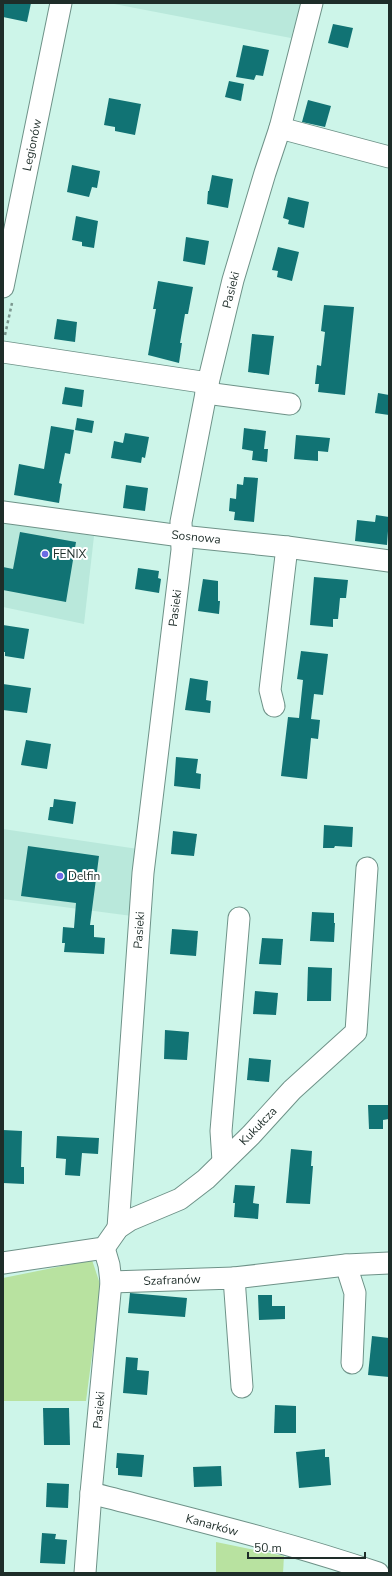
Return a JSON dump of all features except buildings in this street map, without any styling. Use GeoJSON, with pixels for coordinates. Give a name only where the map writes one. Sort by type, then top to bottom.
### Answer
{"type":"FeatureCollection","features":[{"type":"Feature","properties":{"kind":"street","name":"Legionów"},"geometry":{"type":"LineString","coordinates":[[3,287],[11,210],[61,3]]}},
{"type":"Feature","properties":{"kind":"street","name":"Pasieki"},"geometry":{"type":"LineString","coordinates":[[118,1228],[143,873],[182,550],[181,522],[207,388],[233,280],[280,128],[312,3]]}},
{"type":"Feature","properties":{"kind":"street"},"geometry":{"type":"LineString","coordinates":[[280,128],[389,157]]}},
{"type":"Feature","properties":{"kind":"street"},"geometry":{"type":"LineString","coordinates":[[3,352],[290,404]]}},
{"type":"Feature","properties":{"kind":"street","name":"Sosnowa"},"geometry":{"type":"LineString","coordinates":[[3,512],[181,536],[287,547],[389,560]]}},
{"type":"Feature","properties":{"kind":"street"},"geometry":{"type":"LineString","coordinates":[[274,706],[270,690],[287,547]]}},
{"type":"Feature","properties":{"kind":"street","name":"Kukułcza"},"geometry":{"type":"LineString","coordinates":[[104,1248],[118,1228],[130,1220],[180,1199],[206,1179],[251,1135],[292,1090],[356,1032],[368,868]]}},
{"type":"Feature","properties":{"kind":"street"},"geometry":{"type":"LineString","coordinates":[[223,1161],[221,1131],[239,918]]}},
{"type":"Feature","properties":{"kind":"street","name":"Pasieki"},"geometry":{"type":"LineString","coordinates":[[85,1573],[111,1282],[109,1265],[104,1248]]}},
{"type":"Feature","properties":{"kind":"street"},"geometry":{"type":"LineString","coordinates":[[3,1263],[104,1248]]}},
{"type":"Feature","properties":{"kind":"street","name":"Szafranów"},"geometry":{"type":"LineString","coordinates":[[111,1282],[234,1278],[346,1265],[389,1264]]}},
{"type":"Feature","properties":{"kind":"street"},"geometry":{"type":"LineString","coordinates":[[346,1265],[356,1293],[352,1363]]}},
{"type":"Feature","properties":{"kind":"street"},"geometry":{"type":"LineString","coordinates":[[234,1278],[242,1387]]}},
{"type":"Feature","properties":{"kind":"street","name":"Kanarków"},"geometry":{"type":"LineString","coordinates":[[91,1493],[327,1556],[378,1573]]}},
{"type":"Feature","properties":{"kind":"shaded area"},"geometry":{"type":"Polygon","coordinates":[[[109,3],[301,3],[291,38],[109,3]]]}},
{"type":"Feature","properties":{"kind":"shaded area"},"geometry":{"type":"Polygon","coordinates":[[[3,521],[94,536],[84,624],[3,607],[3,521]]]}},
{"type":"Feature","properties":{"kind":"shaded area"},"geometry":{"type":"Polygon","coordinates":[[[3,829],[138,849],[132,916],[3,899],[3,829]]]}},
{"type":"Feature","properties":{"kind":"green space"},"geometry":{"type":"Polygon","coordinates":[[[92,1260],[101,1287],[86,1401],[3,1401],[3,1278],[92,1260]]]}},
{"type":"Feature","properties":{"kind":"green space"},"geometry":{"type":"Polygon","coordinates":[[[216,1542],[284,1556],[283,1573],[216,1573],[216,1542]]]}},
{"type":"Feature","properties":{"kind":"place","name":"FENIX"},"geometry":{"type":"Point","coordinates":[45,554]}},
{"type":"Feature","properties":{"kind":"place","name":"Delfin"},"geometry":{"type":"Point","coordinates":[60,876]}}]}
